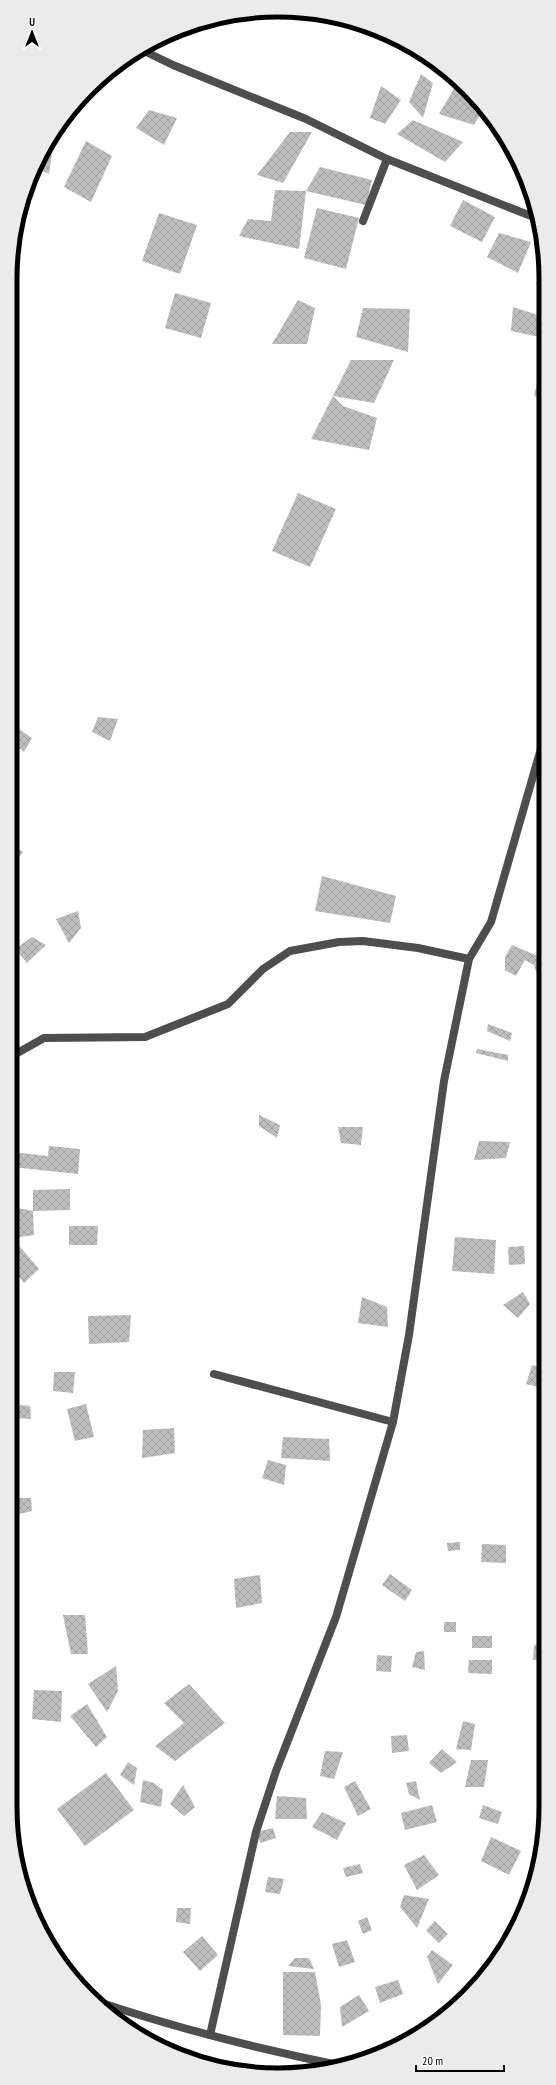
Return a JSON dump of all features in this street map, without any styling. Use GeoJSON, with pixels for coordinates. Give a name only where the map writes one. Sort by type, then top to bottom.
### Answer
{"type":"FeatureCollection","features":[{"type":"Feature","properties":{"kind":"street"},"geometry":{"type":"LineString","coordinates":[[147,52],[173,65],[306,119],[387,159],[531,216]]}},
{"type":"Feature","properties":{"kind":"street"},"geometry":{"type":"LineString","coordinates":[[363,221],[387,159]]}},
{"type":"Feature","properties":{"kind":"street"},"geometry":{"type":"LineString","coordinates":[[210,2035],[256,1832],[276,1771],[336,1617],[392,1422],[409,1335],[444,1081],[469,959],[491,922],[539,755]]}},
{"type":"Feature","properties":{"kind":"street"},"geometry":{"type":"LineString","coordinates":[[17,1053],[44,1038],[145,1037],[228,1004],[263,968],[290,952],[339,942],[363,941],[418,948],[469,959]]}},
{"type":"Feature","properties":{"kind":"street"},"geometry":{"type":"LineString","coordinates":[[214,1374],[392,1422]]}},
{"type":"Feature","properties":{"kind":"street"},"geometry":{"type":"LineString","coordinates":[[109,2005],[146,2018],[272,2052],[328,2063]]}},
{"type":"Feature","properties":{"kind":"building"},"geometry":{"type":"Polygon","coordinates":[[[421,74],[433,83],[423,118],[409,102],[421,74]]]}},
{"type":"Feature","properties":{"kind":"building"},"geometry":{"type":"Polygon","coordinates":[[[381,86],[401,100],[385,124],[370,118],[381,86]]]}},
{"type":"Feature","properties":{"kind":"building"},"geometry":{"type":"Polygon","coordinates":[[[455,87],[463,93],[481,114],[474,125],[439,114],[455,87]]]}},
{"type":"Feature","properties":{"kind":"building"},"geometry":{"type":"Polygon","coordinates":[[[149,110],[177,118],[164,145],[136,128],[149,110]]]}},
{"type":"Feature","properties":{"kind":"building"},"geometry":{"type":"Polygon","coordinates":[[[413,120],[463,142],[445,162],[397,134],[413,120]]]}},
{"type":"Feature","properties":{"kind":"building"},"geometry":{"type":"Polygon","coordinates":[[[290,132],[312,132],[283,183],[257,175],[290,132]]]}},
{"type":"Feature","properties":{"kind":"building"},"geometry":{"type":"Polygon","coordinates":[[[86,141],[112,156],[91,202],[64,187],[86,141]]]}},
{"type":"Feature","properties":{"kind":"building"},"geometry":{"type":"Polygon","coordinates":[[[53,146],[49,174],[41,170],[53,146]]]}},
{"type":"Feature","properties":{"kind":"building"},"geometry":{"type":"Polygon","coordinates":[[[320,167],[372,180],[366,205],[306,191],[320,167]]]}},
{"type":"Feature","properties":{"kind":"building"},"geometry":{"type":"Polygon","coordinates":[[[275,190],[306,191],[299,249],[239,236],[248,219],[271,221],[275,190]]]}},
{"type":"Feature","properties":{"kind":"building"},"geometry":{"type":"Polygon","coordinates":[[[463,200],[495,217],[482,242],[450,226],[463,200]]]}},
{"type":"Feature","properties":{"kind":"building"},"geometry":{"type":"Polygon","coordinates":[[[317,208],[359,218],[346,269],[304,258],[317,208]]]}},
{"type":"Feature","properties":{"kind":"building"},"geometry":{"type":"Polygon","coordinates":[[[159,213],[197,225],[180,274],[142,261],[159,213]]]}},
{"type":"Feature","properties":{"kind":"building"},"geometry":{"type":"Polygon","coordinates":[[[499,233],[531,242],[518,273],[487,257],[499,233]]]}},
{"type":"Feature","properties":{"kind":"building"},"geometry":{"type":"Polygon","coordinates":[[[539,274],[539,284],[536,284],[539,274]]]}},
{"type":"Feature","properties":{"kind":"building"},"geometry":{"type":"Polygon","coordinates":[[[175,293],[211,303],[201,338],[165,328],[175,293]]]}},
{"type":"Feature","properties":{"kind":"building"},"geometry":{"type":"Polygon","coordinates":[[[298,300],[315,308],[307,344],[272,344],[298,300]]]}},
{"type":"Feature","properties":{"kind":"building"},"geometry":{"type":"Polygon","coordinates":[[[513,307],[539,315],[539,337],[511,331],[513,307]]]}},
{"type":"Feature","properties":{"kind":"building"},"geometry":{"type":"Polygon","coordinates":[[[363,308],[410,309],[408,352],[356,337],[363,308]]]}},
{"type":"Feature","properties":{"kind":"building"},"geometry":{"type":"Polygon","coordinates":[[[351,360],[394,360],[374,403],[333,396],[351,360]]]}},
{"type":"Feature","properties":{"kind":"building"},"geometry":{"type":"Polygon","coordinates":[[[539,375],[539,398],[534,396],[539,375]]]}},
{"type":"Feature","properties":{"kind":"building"},"geometry":{"type":"Polygon","coordinates":[[[333,396],[343,406],[377,418],[369,450],[311,439],[333,396]]]}},
{"type":"Feature","properties":{"kind":"building"},"geometry":{"type":"Polygon","coordinates":[[[298,493],[336,509],[310,567],[272,551],[298,493]]]}},
{"type":"Feature","properties":{"kind":"building"},"geometry":{"type":"Polygon","coordinates":[[[98,717],[118,719],[110,741],[92,732],[98,717]]]}},
{"type":"Feature","properties":{"kind":"building"},"geometry":{"type":"Polygon","coordinates":[[[17,728],[32,738],[24,752],[17,746],[17,728]]]}},
{"type":"Feature","properties":{"kind":"building"},"geometry":{"type":"Polygon","coordinates":[[[17,848],[23,852],[17,859],[17,848]]]}},
{"type":"Feature","properties":{"kind":"building"},"geometry":{"type":"Polygon","coordinates":[[[322,876],[396,896],[390,923],[315,911],[322,876]]]}},
{"type":"Feature","properties":{"kind":"building"},"geometry":{"type":"Polygon","coordinates":[[[78,911],[81,928],[69,943],[56,919],[78,911]]]}},
{"type":"Feature","properties":{"kind":"building"},"geometry":{"type":"Polygon","coordinates":[[[32,937],[46,945],[27,963],[17,951],[17,948],[32,937]]]}},
{"type":"Feature","properties":{"kind":"building"},"geometry":{"type":"Polygon","coordinates":[[[512,945],[539,956],[539,981],[534,965],[525,960],[516,976],[505,970],[505,957],[512,945]]]}},
{"type":"Feature","properties":{"kind":"building"},"geometry":{"type":"Polygon","coordinates":[[[488,1024],[512,1033],[510,1041],[487,1031],[488,1024]]]}},
{"type":"Feature","properties":{"kind":"building"},"geometry":{"type":"Polygon","coordinates":[[[477,1049],[508,1055],[508,1061],[476,1053],[477,1049]]]}},
{"type":"Feature","properties":{"kind":"building"},"geometry":{"type":"Polygon","coordinates":[[[259,1115],[280,1125],[277,1138],[259,1126],[259,1115]]]}},
{"type":"Feature","properties":{"kind":"building"},"geometry":{"type":"Polygon","coordinates":[[[338,1127],[363,1127],[361,1145],[341,1143],[338,1127]]]}},
{"type":"Feature","properties":{"kind":"building"},"geometry":{"type":"Polygon","coordinates":[[[479,1141],[510,1142],[506,1158],[474,1160],[479,1141]]]}},
{"type":"Feature","properties":{"kind":"building"},"geometry":{"type":"Polygon","coordinates":[[[49,1146],[80,1149],[78,1174],[17,1168],[17,1153],[48,1156],[49,1146]]]}},
{"type":"Feature","properties":{"kind":"building"},"geometry":{"type":"Polygon","coordinates":[[[70,1189],[70,1210],[33,1211],[33,1190],[70,1189]]]}},
{"type":"Feature","properties":{"kind":"building"},"geometry":{"type":"Polygon","coordinates":[[[17,1208],[33,1211],[34,1235],[17,1237],[17,1208]]]}},
{"type":"Feature","properties":{"kind":"building"},"geometry":{"type":"Polygon","coordinates":[[[69,1226],[98,1226],[97,1245],[69,1245],[69,1226]]]}},
{"type":"Feature","properties":{"kind":"building"},"geometry":{"type":"Polygon","coordinates":[[[455,1237],[496,1240],[494,1274],[452,1271],[455,1237]]]}},
{"type":"Feature","properties":{"kind":"building"},"geometry":{"type":"Polygon","coordinates":[[[17,1243],[39,1269],[24,1283],[17,1274],[17,1243]]]}},
{"type":"Feature","properties":{"kind":"building"},"geometry":{"type":"Polygon","coordinates":[[[524,1246],[525,1264],[509,1265],[508,1247],[524,1246]]]}},
{"type":"Feature","properties":{"kind":"building"},"geometry":{"type":"Polygon","coordinates":[[[523,1292],[530,1304],[518,1318],[503,1305],[523,1292]]]}},
{"type":"Feature","properties":{"kind":"building"},"geometry":{"type":"Polygon","coordinates":[[[362,1297],[387,1307],[388,1327],[358,1323],[362,1297]]]}},
{"type":"Feature","properties":{"kind":"building"},"geometry":{"type":"Polygon","coordinates":[[[131,1315],[129,1342],[89,1344],[88,1316],[131,1315]]]}},
{"type":"Feature","properties":{"kind":"building"},"geometry":{"type":"Polygon","coordinates":[[[532,1365],[539,1367],[539,1387],[526,1384],[532,1365]]]}},
{"type":"Feature","properties":{"kind":"building"},"geometry":{"type":"Polygon","coordinates":[[[54,1372],[75,1372],[73,1393],[53,1391],[54,1372]]]}},
{"type":"Feature","properties":{"kind":"building"},"geometry":{"type":"Polygon","coordinates":[[[86,1404],[94,1437],[75,1441],[67,1409],[86,1404]]]}},
{"type":"Feature","properties":{"kind":"building"},"geometry":{"type":"Polygon","coordinates":[[[17,1405],[30,1406],[31,1419],[17,1418],[17,1405]]]}},
{"type":"Feature","properties":{"kind":"building"},"geometry":{"type":"Polygon","coordinates":[[[174,1428],[175,1453],[142,1458],[143,1430],[174,1428]]]}},
{"type":"Feature","properties":{"kind":"building"},"geometry":{"type":"Polygon","coordinates":[[[283,1437],[329,1439],[330,1461],[281,1458],[283,1437]]]}},
{"type":"Feature","properties":{"kind":"building"},"geometry":{"type":"Polygon","coordinates":[[[268,1460],[286,1465],[284,1485],[262,1478],[268,1460]]]}},
{"type":"Feature","properties":{"kind":"building"},"geometry":{"type":"Polygon","coordinates":[[[17,1498],[31,1498],[32,1511],[17,1515],[17,1498]]]}},
{"type":"Feature","properties":{"kind":"building"},"geometry":{"type":"Polygon","coordinates":[[[460,1542],[460,1550],[448,1551],[447,1543],[460,1542]]]}},
{"type":"Feature","properties":{"kind":"building"},"geometry":{"type":"Polygon","coordinates":[[[482,1544],[506,1545],[506,1563],[481,1562],[482,1544]]]}},
{"type":"Feature","properties":{"kind":"building"},"geometry":{"type":"Polygon","coordinates":[[[390,1574],[412,1590],[405,1601],[382,1585],[390,1574]]]}},
{"type":"Feature","properties":{"kind":"building"},"geometry":{"type":"Polygon","coordinates":[[[260,1575],[262,1603],[236,1608],[234,1579],[260,1575]]]}},
{"type":"Feature","properties":{"kind":"building"},"geometry":{"type":"Polygon","coordinates":[[[63,1615],[85,1615],[88,1654],[71,1654],[63,1615]]]}},
{"type":"Feature","properties":{"kind":"building"},"geometry":{"type":"Polygon","coordinates":[[[444,1622],[456,1622],[456,1632],[444,1632],[444,1622]]]}},
{"type":"Feature","properties":{"kind":"building"},"geometry":{"type":"Polygon","coordinates":[[[472,1636],[492,1636],[492,1648],[472,1648],[472,1636]]]}},
{"type":"Feature","properties":{"kind":"building"},"geometry":{"type":"Polygon","coordinates":[[[534,1645],[539,1645],[539,1660],[533,1660],[534,1645]]]}},
{"type":"Feature","properties":{"kind":"building"},"geometry":{"type":"Polygon","coordinates":[[[424,1651],[425,1670],[412,1667],[416,1652],[424,1651]]]}},
{"type":"Feature","properties":{"kind":"building"},"geometry":{"type":"Polygon","coordinates":[[[377,1655],[392,1656],[391,1672],[376,1671],[377,1655]]]}},
{"type":"Feature","properties":{"kind":"building"},"geometry":{"type":"Polygon","coordinates":[[[469,1660],[492,1660],[492,1674],[468,1673],[469,1660]]]}},
{"type":"Feature","properties":{"kind":"building"},"geometry":{"type":"Polygon","coordinates":[[[116,1666],[118,1691],[107,1712],[88,1684],[116,1666]]]}},
{"type":"Feature","properties":{"kind":"building"},"geometry":{"type":"Polygon","coordinates":[[[189,1684],[225,1723],[175,1761],[155,1746],[184,1723],[164,1703],[189,1684]]]}},
{"type":"Feature","properties":{"kind":"building"},"geometry":{"type":"Polygon","coordinates":[[[34,1690],[62,1691],[61,1722],[32,1719],[34,1690]]]}},
{"type":"Feature","properties":{"kind":"building"},"geometry":{"type":"Polygon","coordinates":[[[87,1704],[107,1737],[96,1747],[70,1716],[87,1704]]]}},
{"type":"Feature","properties":{"kind":"building"},"geometry":{"type":"Polygon","coordinates":[[[463,1721],[475,1724],[471,1750],[456,1749],[463,1721]]]}},
{"type":"Feature","properties":{"kind":"building"},"geometry":{"type":"Polygon","coordinates":[[[407,1735],[409,1751],[392,1753],[391,1736],[407,1735]]]}},
{"type":"Feature","properties":{"kind":"building"},"geometry":{"type":"Polygon","coordinates":[[[442,1749],[457,1762],[441,1773],[429,1763],[442,1749]]]}},
{"type":"Feature","properties":{"kind":"building"},"geometry":{"type":"Polygon","coordinates":[[[325,1751],[343,1752],[334,1779],[320,1776],[325,1751]]]}},
{"type":"Feature","properties":{"kind":"building"},"geometry":{"type":"Polygon","coordinates":[[[471,1760],[488,1760],[484,1787],[465,1787],[471,1760]]]}},
{"type":"Feature","properties":{"kind":"building"},"geometry":{"type":"Polygon","coordinates":[[[128,1762],[137,1768],[134,1785],[120,1775],[128,1762]]]}},
{"type":"Feature","properties":{"kind":"building"},"geometry":{"type":"Polygon","coordinates":[[[106,1773],[134,1810],[85,1846],[57,1809],[106,1773]]]}},
{"type":"Feature","properties":{"kind":"building"},"geometry":{"type":"Polygon","coordinates":[[[143,1780],[154,1783],[163,1790],[161,1807],[140,1802],[143,1780]]]}},
{"type":"Feature","properties":{"kind":"building"},"geometry":{"type":"Polygon","coordinates":[[[355,1781],[371,1809],[358,1816],[344,1787],[355,1781]]]}},
{"type":"Feature","properties":{"kind":"building"},"geometry":{"type":"Polygon","coordinates":[[[416,1781],[420,1800],[409,1794],[406,1783],[416,1781]]]}},
{"type":"Feature","properties":{"kind":"building"},"geometry":{"type":"Polygon","coordinates":[[[183,1785],[195,1807],[184,1816],[170,1804],[183,1785]]]}},
{"type":"Feature","properties":{"kind":"building"},"geometry":{"type":"Polygon","coordinates":[[[277,1796],[306,1798],[307,1819],[275,1819],[277,1796]]]}},
{"type":"Feature","properties":{"kind":"building"},"geometry":{"type":"Polygon","coordinates":[[[432,1805],[437,1822],[405,1830],[401,1813],[432,1805]]]}},
{"type":"Feature","properties":{"kind":"building"},"geometry":{"type":"Polygon","coordinates":[[[483,1805],[502,1812],[498,1824],[479,1818],[483,1805]]]}},
{"type":"Feature","properties":{"kind":"building"},"geometry":{"type":"Polygon","coordinates":[[[322,1812],[346,1823],[337,1840],[312,1827],[322,1812]]]}},
{"type":"Feature","properties":{"kind":"building"},"geometry":{"type":"Polygon","coordinates":[[[273,1828],[276,1838],[260,1843],[257,1832],[273,1828]]]}},
{"type":"Feature","properties":{"kind":"building"},"geometry":{"type":"Polygon","coordinates":[[[491,1837],[521,1851],[509,1875],[481,1861],[491,1837]]]}},
{"type":"Feature","properties":{"kind":"building"},"geometry":{"type":"Polygon","coordinates":[[[424,1855],[439,1875],[417,1890],[404,1865],[424,1855]]]}},
{"type":"Feature","properties":{"kind":"building"},"geometry":{"type":"Polygon","coordinates":[[[360,1864],[363,1873],[346,1877],[343,1868],[360,1864]]]}},
{"type":"Feature","properties":{"kind":"building"},"geometry":{"type":"Polygon","coordinates":[[[268,1877],[284,1879],[280,1894],[265,1892],[268,1877]]]}},
{"type":"Feature","properties":{"kind":"building"},"geometry":{"type":"Polygon","coordinates":[[[404,1895],[429,1899],[417,1928],[400,1907],[404,1895]]]}},
{"type":"Feature","properties":{"kind":"building"},"geometry":{"type":"Polygon","coordinates":[[[177,1908],[191,1908],[190,1924],[176,1922],[177,1908]]]}},
{"type":"Feature","properties":{"kind":"building"},"geometry":{"type":"Polygon","coordinates":[[[367,1917],[372,1930],[363,1934],[358,1921],[367,1917]]]}},
{"type":"Feature","properties":{"kind":"building"},"geometry":{"type":"Polygon","coordinates":[[[435,1921],[448,1934],[439,1943],[426,1930],[435,1921]]]}},
{"type":"Feature","properties":{"kind":"building"},"geometry":{"type":"Polygon","coordinates":[[[202,1936],[218,1955],[200,1971],[183,1952],[202,1936]]]}},
{"type":"Feature","properties":{"kind":"building"},"geometry":{"type":"Polygon","coordinates":[[[347,1940],[355,1962],[339,1967],[332,1944],[347,1940]]]}},
{"type":"Feature","properties":{"kind":"building"},"geometry":{"type":"Polygon","coordinates":[[[432,1950],[453,1965],[438,1984],[427,1957],[432,1950]]]}},
{"type":"Feature","properties":{"kind":"building"},"geometry":{"type":"Polygon","coordinates":[[[295,1958],[309,1958],[314,1969],[288,1966],[295,1958]]]}},
{"type":"Feature","properties":{"kind":"building"},"geometry":{"type":"Polygon","coordinates":[[[283,1972],[315,1972],[321,2005],[320,2036],[283,2035],[283,1972]]]}},
{"type":"Feature","properties":{"kind":"building"},"geometry":{"type":"Polygon","coordinates":[[[398,1980],[403,1994],[380,2003],[375,1987],[398,1980]]]}},
{"type":"Feature","properties":{"kind":"building"},"geometry":{"type":"Polygon","coordinates":[[[359,1995],[369,2011],[342,2027],[340,2007],[359,1995]]]}}]}
